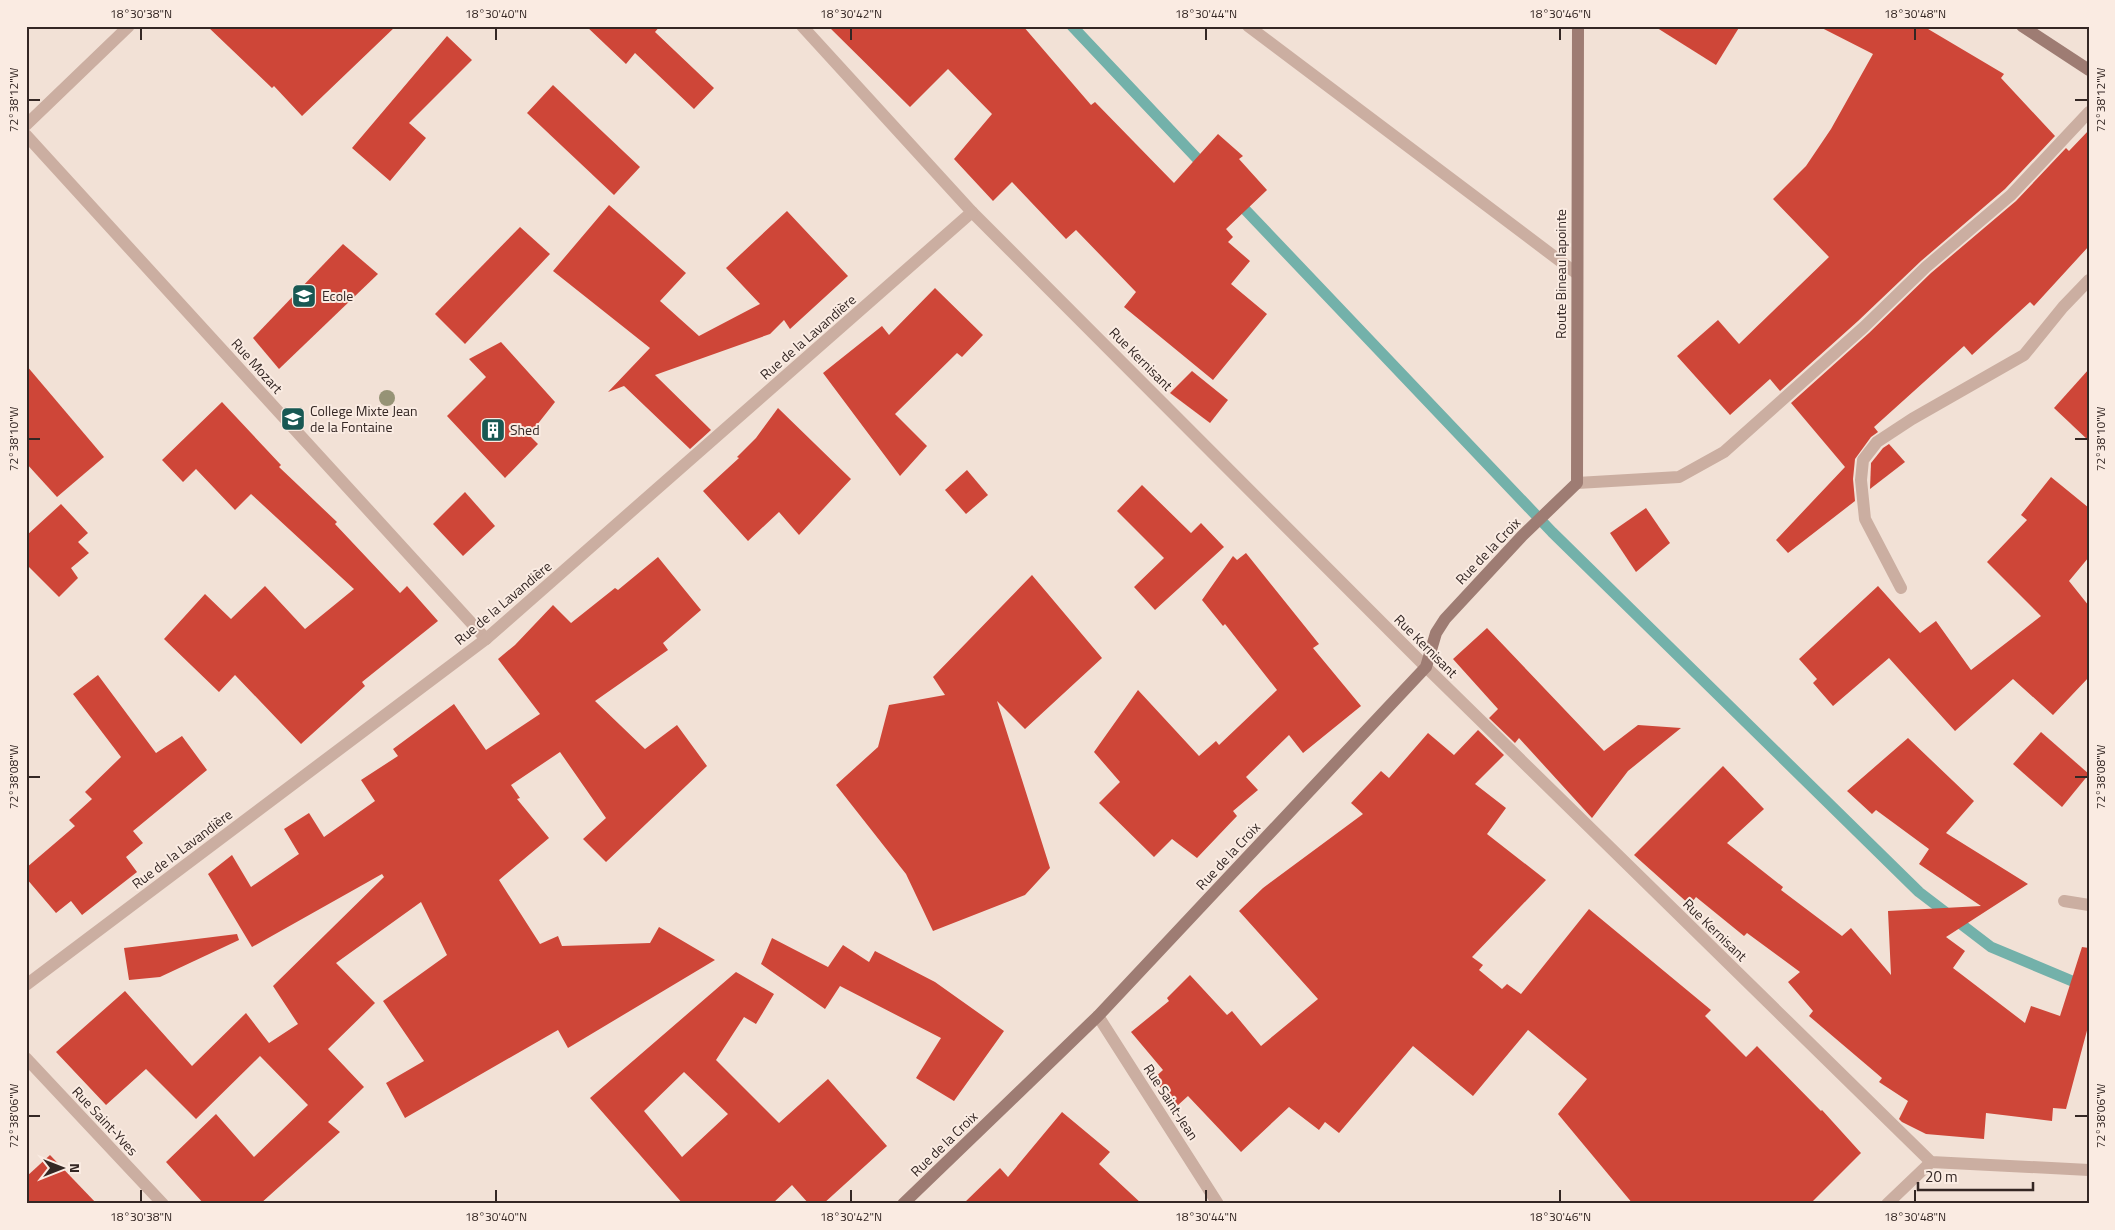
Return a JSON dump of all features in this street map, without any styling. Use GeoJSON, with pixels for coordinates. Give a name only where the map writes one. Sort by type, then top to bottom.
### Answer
{"type":"FeatureCollection","features":[{"type":"Feature","properties":{"kind":"street"},"geometry":{"type":"LineString","coordinates":[[26,125],[130,26]]}},
{"type":"Feature","properties":{"kind":"street","name":"Rue Kernisant"},"geometry":{"type":"LineString","coordinates":[[802,26],[972,212],[1426,667],[1931,1162]]}},
{"type":"Feature","properties":{"kind":"street"},"geometry":{"type":"LineString","coordinates":[[1248,26],[1576,272]]}},
{"type":"Feature","properties":{"kind":"street","name":"Route Bineau lapointe"},"geometry":{"type":"LineString","coordinates":[[1576,483],[1578,26]]}},
{"type":"Feature","properties":{"kind":"street"},"geometry":{"type":"LineString","coordinates":[[2022,26],[2089,70]]}},
{"type":"Feature","properties":{"kind":"street"},"geometry":{"type":"LineString","coordinates":[[1576,483],[1679,477],[1724,452],[1864,327],[1926,267],[2012,194],[2089,112]]}},
{"type":"Feature","properties":{"kind":"street","name":"Rue Mozart"},"geometry":{"type":"LineString","coordinates":[[26,135],[486,639]]}},
{"type":"Feature","properties":{"kind":"street","name":"Rue de la Lavandière"},"geometry":{"type":"LineString","coordinates":[[26,985],[486,639],[972,212]]}},
{"type":"Feature","properties":{"kind":"street"},"geometry":{"type":"LineString","coordinates":[[1901,588],[1865,519],[1861,480],[1863,460],[1877,442],[1905,423],[2024,355],[2062,307],[2089,280]]}},
{"type":"Feature","properties":{"kind":"street","name":"Rue de la Croix"},"geometry":{"type":"LineString","coordinates":[[903,1204],[1098,1016],[1426,667],[1436,633],[1445,619],[1522,536],[1576,483]]}},
{"type":"Feature","properties":{"kind":"street"},"geometry":{"type":"LineString","coordinates":[[2064,901],[2089,905]]}},
{"type":"Feature","properties":{"kind":"street","name":"Rue Saint-Jean"},"geometry":{"type":"LineString","coordinates":[[1098,1016],[1218,1204]]}},
{"type":"Feature","properties":{"kind":"street","name":"Rue Saint-Yves"},"geometry":{"type":"LineString","coordinates":[[26,1058],[163,1204]]}},
{"type":"Feature","properties":{"kind":"street"},"geometry":{"type":"LineString","coordinates":[[1887,1204],[1931,1162],[2089,1170]]}},
{"type":"Feature","properties":{"kind":"building"},"geometry":{"type":"Polygon","coordinates":[[[207,26],[396,26],[302,116],[274,86],[272,88],[207,26]]]}},
{"type":"Feature","properties":{"kind":"building"},"geometry":{"type":"Polygon","coordinates":[[[586,26],[660,26],[655,32],[714,88],[694,109],[635,53],[626,64],[586,26]]]}},
{"type":"Feature","properties":{"kind":"building"},"geometry":{"type":"Polygon","coordinates":[[[828,26],[1023,26],[1091,105],[1095,102],[1174,183],[1218,134],[1243,156],[1239,159],[1267,190],[1226,229],[1233,237],[1228,242],[1250,261],[1231,284],[1267,314],[1213,380],[1124,307],[1136,292],[1076,230],[1066,239],[1012,182],[993,201],[954,159],[992,114],[948,69],[910,107],[828,26]]]}},
{"type":"Feature","properties":{"kind":"building"},"geometry":{"type":"Polygon","coordinates":[[[1654,26],[1740,26],[1716,65],[1654,26]]]}},
{"type":"Feature","properties":{"kind":"building"},"geometry":{"type":"Polygon","coordinates":[[[1818,26],[1923,26],[2004,74],[2001,78],[2055,136],[2005,189],[1921,261],[1780,391],[1770,379],[1730,415],[1677,356],[1718,320],[1739,344],[1829,257],[1773,199],[1806,166],[1831,129],[1873,54],[1818,26]]]}},
{"type":"Feature","properties":{"kind":"building"},"geometry":{"type":"Polygon","coordinates":[[[447,36],[472,60],[409,123],[426,138],[390,181],[352,148],[447,36]]]}},
{"type":"Feature","properties":{"kind":"building"},"geometry":{"type":"Polygon","coordinates":[[[553,85],[640,167],[614,195],[527,113],[553,85]]]}},
{"type":"Feature","properties":{"kind":"building"},"geometry":{"type":"Polygon","coordinates":[[[2089,130],[2089,246],[2034,306],[2030,302],[1972,355],[1964,346],[1874,427],[1878,432],[1871,437],[1855,459],[1853,479],[1855,501],[1788,553],[1776,540],[1845,467],[1791,403],[1869,333],[1931,273],[2016,201],[2066,148],[2069,151],[2089,130]]]}},
{"type":"Feature","properties":{"kind":"building"},"geometry":{"type":"Polygon","coordinates":[[[609,205],[686,273],[660,301],[699,336],[760,304],[726,268],[787,211],[848,276],[790,329],[784,320],[770,334],[655,375],[711,430],[690,449],[624,386],[608,392],[650,348],[553,271],[609,205]]]}},
{"type":"Feature","properties":{"kind":"building"},"geometry":{"type":"Polygon","coordinates":[[[520,227],[550,254],[465,344],[435,314],[520,227]]]}},
{"type":"Feature","properties":{"kind":"building"},"geometry":{"type":"Polygon","coordinates":[[[343,244],[378,274],[279,369],[253,338],[343,244]]]}},
{"type":"Feature","properties":{"kind":"building"},"geometry":{"type":"Polygon","coordinates":[[[935,288],[983,335],[962,357],[957,353],[895,414],[927,446],[900,476],[823,373],[882,326],[889,335],[935,288]]]}},
{"type":"Feature","properties":{"kind":"building"},"geometry":{"type":"Polygon","coordinates":[[[501,342],[555,402],[529,435],[538,444],[505,478],[447,416],[486,377],[469,359],[501,342]]]}},
{"type":"Feature","properties":{"kind":"building"},"geometry":{"type":"Polygon","coordinates":[[[26,365],[104,457],[57,497],[26,463],[26,365]]]}},
{"type":"Feature","properties":{"kind":"building"},"geometry":{"type":"Polygon","coordinates":[[[2089,369],[2089,441],[2054,408],[2089,369]]]}},
{"type":"Feature","properties":{"kind":"building"},"geometry":{"type":"Polygon","coordinates":[[[1192,371],[1228,400],[1210,423],[1170,393],[1192,371]]]}},
{"type":"Feature","properties":{"kind":"building"},"geometry":{"type":"Polygon","coordinates":[[[222,402],[281,465],[279,467],[337,522],[335,524],[400,593],[407,586],[438,621],[362,682],[365,686],[301,744],[235,675],[219,692],[164,639],[205,594],[231,619],[265,586],[305,629],[354,589],[251,494],[235,510],[196,469],[183,482],[162,460],[222,402]]]}},
{"type":"Feature","properties":{"kind":"building"},"geometry":{"type":"Polygon","coordinates":[[[778,408],[851,479],[799,535],[779,512],[748,541],[703,491],[739,458],[737,457],[756,438],[778,408]]]}},
{"type":"Feature","properties":{"kind":"building"},"geometry":{"type":"Polygon","coordinates":[[[1889,444],[1905,462],[1870,489],[1871,463],[1883,448],[1889,444]]]}},
{"type":"Feature","properties":{"kind":"building"},"geometry":{"type":"Polygon","coordinates":[[[967,470],[988,495],[966,514],[945,490],[967,470]]]}},
{"type":"Feature","properties":{"kind":"building"},"geometry":{"type":"Polygon","coordinates":[[[2051,477],[2089,508],[2089,557],[2069,581],[2089,606],[2089,677],[2053,715],[2013,679],[1955,731],[1889,658],[1833,706],[1813,683],[1817,679],[1799,659],[1878,586],[1920,633],[1936,621],[1971,670],[2041,616],[1987,562],[2027,520],[2021,515],[2051,477]]]}},
{"type":"Feature","properties":{"kind":"building"},"geometry":{"type":"Polygon","coordinates":[[[1142,485],[1191,533],[1201,523],[1224,547],[1155,610],[1134,587],[1164,558],[1117,511],[1142,485]]]}},
{"type":"Feature","properties":{"kind":"building"},"geometry":{"type":"Polygon","coordinates":[[[465,492],[495,526],[463,556],[433,524],[465,492]]]}},
{"type":"Feature","properties":{"kind":"building"},"geometry":{"type":"Polygon","coordinates":[[[61,504],[88,533],[78,542],[89,553],[71,568],[78,578],[59,597],[26,564],[26,536],[61,504]]]}},
{"type":"Feature","properties":{"kind":"building"},"geometry":{"type":"Polygon","coordinates":[[[1646,508],[1670,543],[1636,572],[1610,533],[1646,508]]]}},
{"type":"Feature","properties":{"kind":"building"},"geometry":{"type":"Polygon","coordinates":[[[1246,553],[1319,644],[1313,648],[1361,706],[1303,753],[1289,735],[1246,777],[1258,790],[1233,811],[1237,816],[1197,858],[1172,839],[1154,857],[1099,803],[1120,782],[1094,752],[1138,690],[1199,756],[1216,741],[1219,745],[1277,690],[1225,624],[1223,626],[1202,600],[1233,556],[1237,560],[1246,553]]]}},
{"type":"Feature","properties":{"kind":"building"},"geometry":{"type":"Polygon","coordinates":[[[658,557],[701,610],[663,643],[668,650],[595,701],[645,749],[677,725],[707,766],[606,862],[583,839],[606,818],[560,752],[511,785],[520,798],[517,799],[549,838],[499,880],[540,944],[558,936],[562,946],[650,943],[659,927],[715,960],[568,1048],[558,1030],[405,1118],[386,1083],[424,1061],[383,1001],[447,955],[421,902],[336,963],[375,1003],[328,1049],[364,1087],[328,1122],[340,1132],[260,1204],[204,1204],[166,1162],[216,1114],[254,1157],[308,1105],[260,1056],[196,1119],[146,1069],[106,1105],[56,1052],[125,991],[192,1066],[246,1013],[269,1043],[298,1024],[273,986],[384,877],[382,874],[252,947],[208,874],[232,855],[251,887],[299,854],[284,829],[309,813],[324,837],[375,801],[361,780],[398,756],[393,749],[454,704],[486,750],[540,714],[498,659],[515,645],[553,605],[571,623],[615,588],[618,590],[658,557]]]}},
{"type":"Feature","properties":{"kind":"building"},"geometry":{"type":"Polygon","coordinates":[[[1032,575],[1102,658],[1025,729],[997,701],[1050,868],[1025,895],[933,931],[906,874],[836,785],[878,747],[889,705],[945,695],[933,677],[1032,575]]]}},
{"type":"Feature","properties":{"kind":"building"},"geometry":{"type":"Polygon","coordinates":[[[1487,628],[1604,751],[1638,725],[1681,728],[1628,771],[1592,818],[1519,738],[1515,743],[1489,718],[1498,709],[1453,659],[1487,628]]]}},
{"type":"Feature","properties":{"kind":"building"},"geometry":{"type":"Polygon","coordinates":[[[98,675],[156,753],[182,736],[207,770],[133,831],[143,843],[126,857],[137,872],[82,915],[71,901],[56,913],[26,878],[26,868],[75,826],[69,820],[92,799],[85,792],[121,757],[73,694],[98,675]]]}},
{"type":"Feature","properties":{"kind":"building"},"geometry":{"type":"Polygon","coordinates":[[[1478,730],[1504,755],[1475,784],[1506,808],[1487,834],[1546,880],[1472,957],[1483,965],[1479,970],[1502,989],[1507,984],[1521,994],[1589,909],[1711,1010],[1705,1016],[1746,1057],[1757,1046],[1822,1110],[1861,1153],[1810,1204],[1633,1204],[1558,1114],[1587,1079],[1528,1030],[1473,1096],[1413,1046],[1339,1133],[1325,1122],[1319,1130],[1289,1107],[1241,1152],[1188,1096],[1177,1106],[1153,1079],[1163,1070],[1131,1032],[1169,1001],[1167,998],[1190,975],[1227,1015],[1232,1011],[1261,1046],[1318,999],[1239,911],[1263,888],[1363,814],[1351,803],[1381,771],[1389,778],[1428,733],[1454,755],[1478,730]]]}},
{"type":"Feature","properties":{"kind":"building"},"geometry":{"type":"Polygon","coordinates":[[[2041,732],[2089,774],[2062,807],[2013,764],[2041,732]]]}},
{"type":"Feature","properties":{"kind":"building"},"geometry":{"type":"Polygon","coordinates":[[[1908,738],[1974,801],[1946,833],[2028,884],[1946,937],[1965,951],[1953,968],[2025,1023],[2031,1006],[2060,1016],[2082,947],[2089,948],[2089,1023],[2066,1109],[2053,1108],[2052,1121],[1986,1113],[1984,1139],[1926,1134],[1902,1122],[1899,1119],[1908,1101],[1879,1082],[1882,1078],[1809,1016],[1813,1011],[1788,982],[1800,972],[1747,933],[1744,936],[1696,897],[1690,905],[1634,855],[1723,766],[1764,809],[1727,843],[1783,887],[1781,890],[1842,936],[1851,928],[1891,975],[1888,911],[1981,906],[1919,864],[1929,849],[1876,810],[1872,814],[1847,791],[1908,738]]]}},
{"type":"Feature","properties":{"kind":"building"},"geometry":{"type":"Polygon","coordinates":[[[237,934],[239,940],[160,977],[129,980],[124,948],[237,934]]]}},
{"type":"Feature","properties":{"kind":"building"},"geometry":{"type":"Polygon","coordinates":[[[772,938],[828,967],[843,945],[869,962],[875,951],[935,982],[1004,1031],[954,1101],[916,1078],[941,1038],[840,986],[825,1009],[761,964],[772,938]]]}},
{"type":"Feature","properties":{"kind":"building"},"geometry":{"type":"Polygon","coordinates":[[[736,972],[774,994],[756,1024],[744,1017],[716,1060],[779,1123],[828,1079],[887,1146],[823,1204],[809,1204],[792,1185],[772,1204],[683,1204],[590,1098],[736,972]],[[684,1072],[644,1111],[682,1157],[728,1114],[684,1072]]]}},
{"type":"Feature","properties":{"kind":"building"},"geometry":{"type":"Polygon","coordinates":[[[1062,1112],[1110,1152],[1099,1164],[1142,1204],[963,1204],[1000,1168],[1008,1177],[1062,1112]]]}},
{"type":"Feature","properties":{"kind":"building"},"geometry":{"type":"Polygon","coordinates":[[[50,1155],[97,1204],[26,1204],[26,1177],[50,1155]]]}},
{"type":"Feature","properties":{"kind":"waterway"},"geometry":{"type":"LineString","coordinates":[[1072,26],[1206,168]]}},
{"type":"Feature","properties":{"kind":"waterway"},"geometry":{"type":"LineString","coordinates":[[1236,200],[1552,532],[1919,892],[1991,947],[2084,986]]}},
{"type":"Feature","properties":{"kind":"place","name":"Ecole"},"geometry":{"type":"Point","coordinates":[304,296]}},
{"type":"Feature","properties":{"kind":"place","name":"College Mixte Jean de la Fontaine"},"geometry":{"type":"Point","coordinates":[293,419]}},
{"type":"Feature","properties":{"kind":"place","name":"Shed"},"geometry":{"type":"Point","coordinates":[493,430]}}]}
